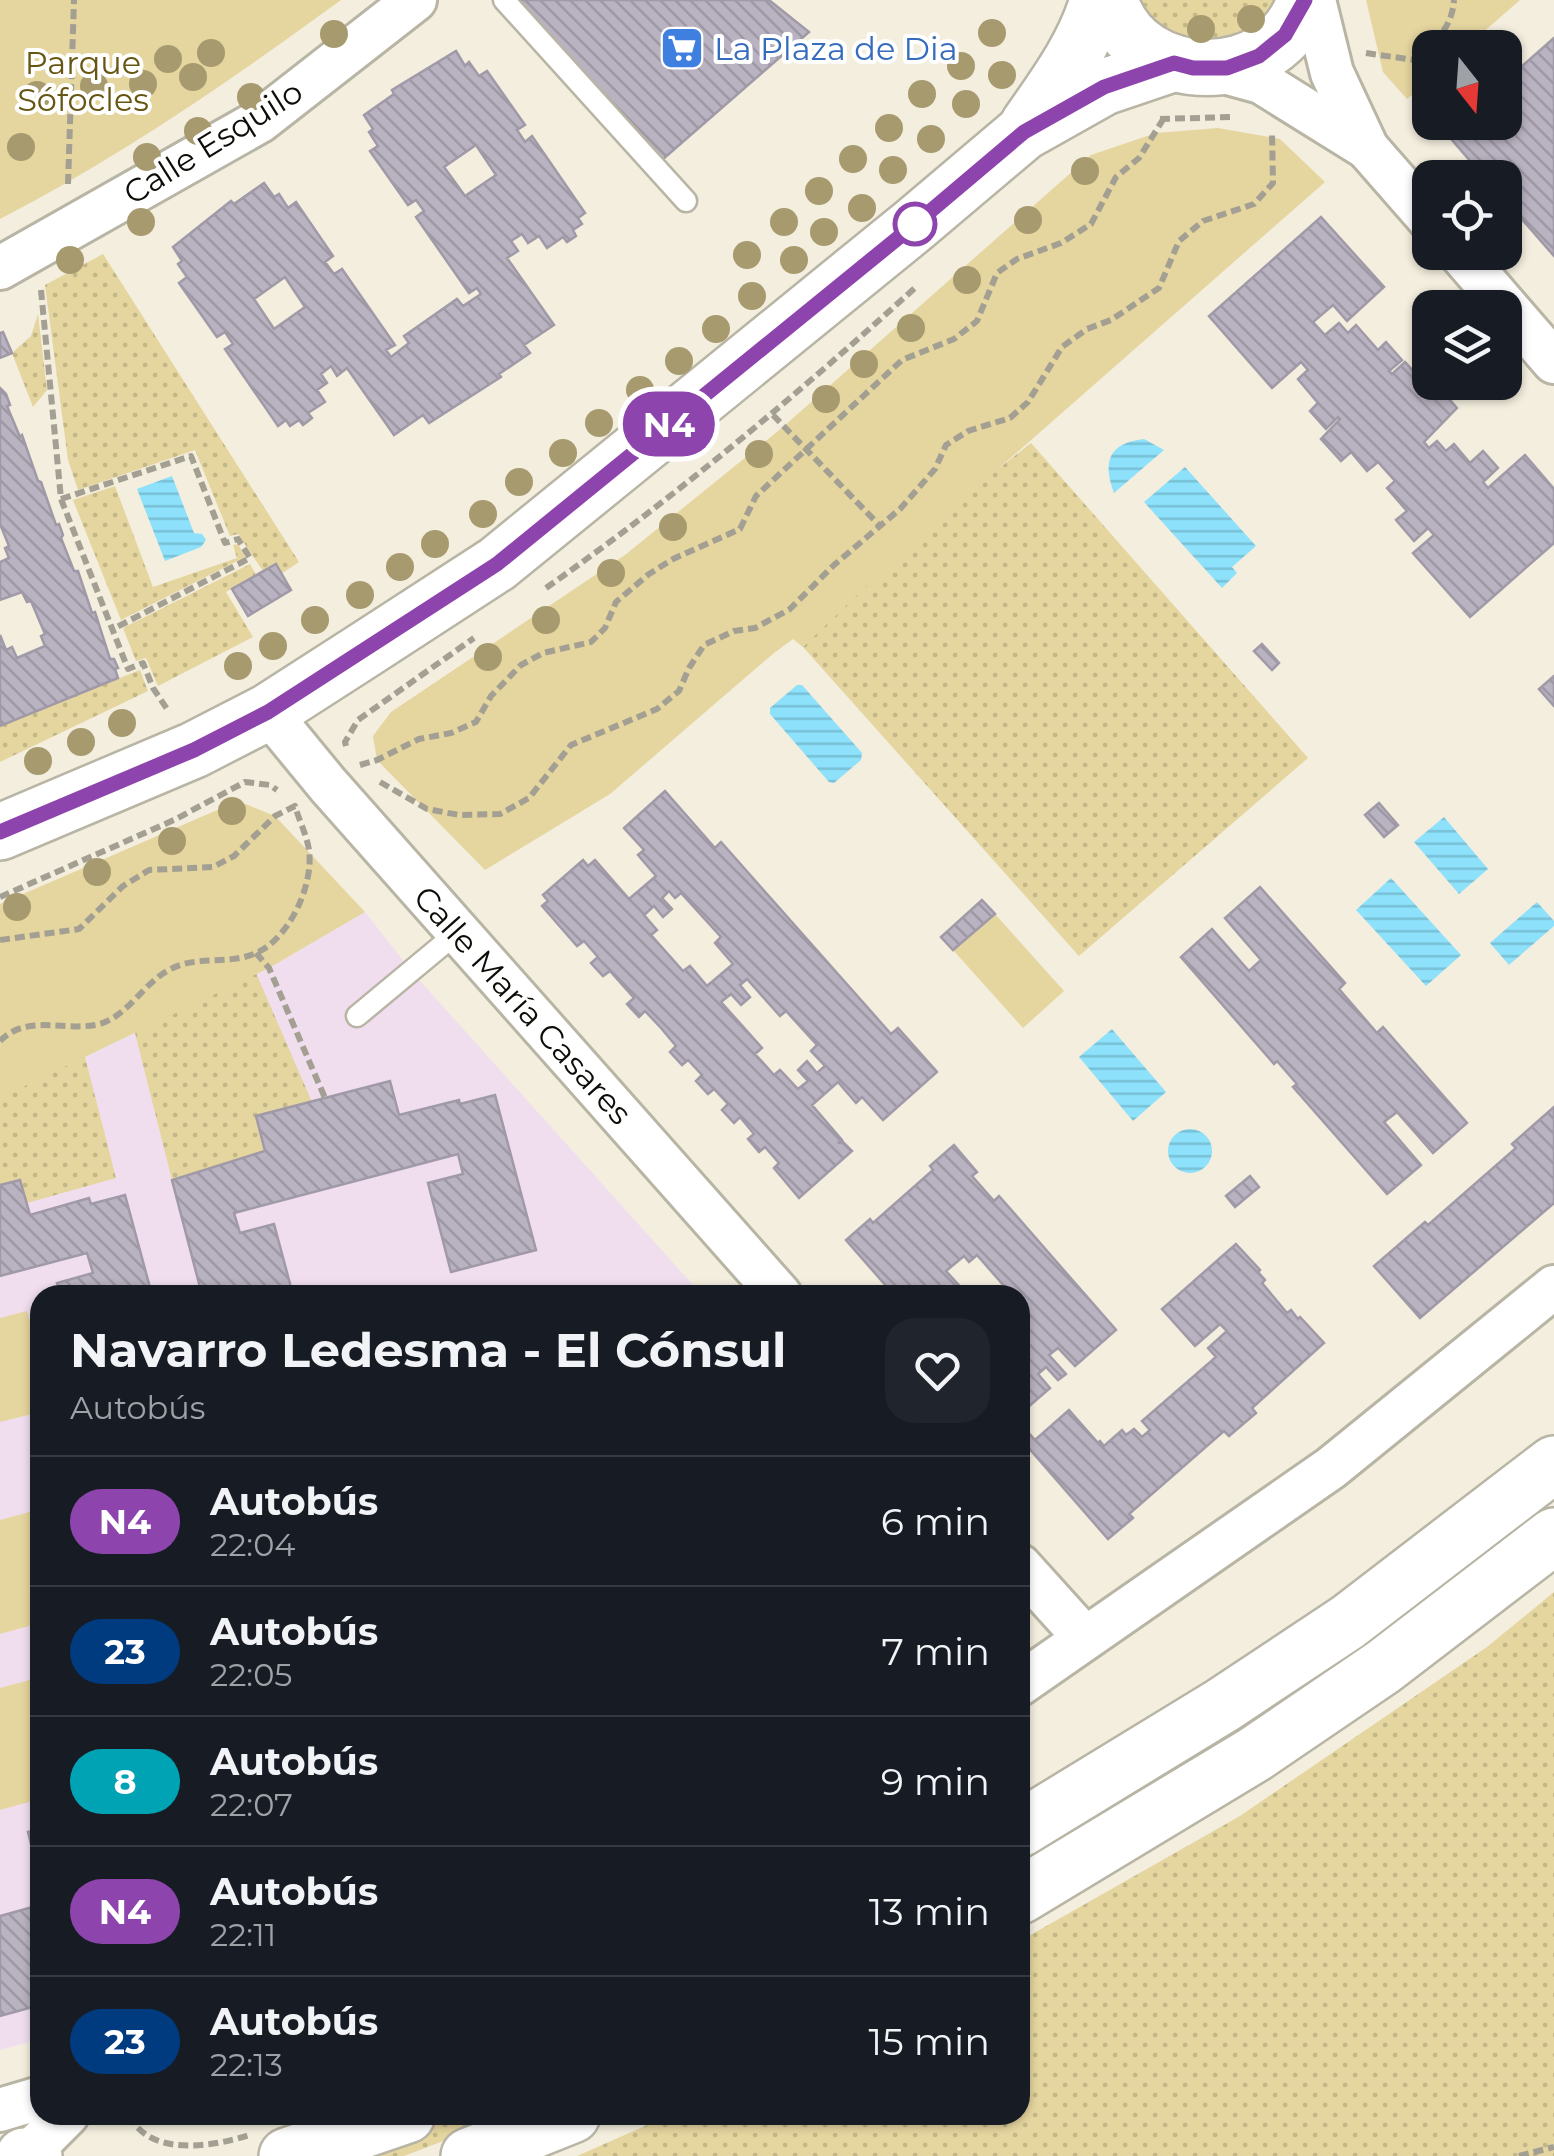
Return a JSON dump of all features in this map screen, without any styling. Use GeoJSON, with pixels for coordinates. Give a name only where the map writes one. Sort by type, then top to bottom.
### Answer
{"type":"FeatureCollection","features":[{"type":"Feature","properties":{"kind":"main road"},"geometry":{"type":"LineString","coordinates":[[1024,132],[1092,23],[1098,0]]}},
{"type":"Feature","properties":{"kind":"main road"},"geometry":{"type":"LineString","coordinates":[[1110,0],[1133,38],[1160,58],[1192,66],[1227,68],[1259,56],[1285,35],[1305,0]]}},
{"type":"Feature","properties":{"kind":"main road"},"geometry":{"type":"LineString","coordinates":[[0,832],[194,750],[268,712],[497,564],[1024,132],[1104,87],[1192,66]]}},
{"type":"Feature","properties":{"kind":"main road"},"geometry":{"type":"LineString","coordinates":[[1030,1823],[1223,1705],[1348,1622],[1554,1464]]}},
{"type":"Feature","properties":{"kind":"main road"},"geometry":{"type":"LineString","coordinates":[[1030,1890],[1255,1754],[1383,1667],[1554,1536]]}},
{"type":"Feature","properties":{"kind":"main road"},"geometry":{"type":"LineString","coordinates":[[276,2143],[360,2125]]}},
{"type":"Feature","properties":{"kind":"main road"},"geometry":{"type":"LineString","coordinates":[[469,2156],[547,2125]]}},
{"type":"Feature","properties":{"kind":"main road"},"geometry":{"type":"LineString","coordinates":[[25,2156],[34,2156]]}},
{"type":"Feature","properties":{"kind":"street","name":"Calle Esquilo"},"geometry":{"type":"LineString","coordinates":[[0,268],[260,121],[415,0]]}},
{"type":"Feature","properties":{"kind":"street"},"geometry":{"type":"LineString","coordinates":[[1314,0],[1332,73],[1368,148],[1412,199]]}},
{"type":"Feature","properties":{"kind":"street"},"geometry":{"type":"LineString","coordinates":[[1192,66],[1261,82],[1368,148]]}},
{"type":"Feature","properties":{"kind":"street"},"geometry":{"type":"LineString","coordinates":[[1475,270],[1554,362]]}},
{"type":"Feature","properties":{"kind":"street","name":"Calle María Casares"},"geometry":{"type":"LineString","coordinates":[[268,712],[771,1285]]}},
{"type":"Feature","properties":{"kind":"street"},"geometry":{"type":"LineString","coordinates":[[1030,1677],[1331,1468],[1554,1287]]}},
{"type":"Feature","properties":{"kind":"street"},"geometry":{"type":"LineString","coordinates":[[1030,1577],[1085,1638]]}},
{"type":"Feature","properties":{"kind":"street"},"geometry":{"type":"LineString","coordinates":[[0,2110],[30,2101]]}},
{"type":"Feature","properties":{"kind":"street"},"geometry":{"type":"LineString","coordinates":[[25,2156],[57,2125]]}},
{"type":"Feature","properties":{"kind":"lane"},"geometry":{"type":"LineString","coordinates":[[504,0],[686,202]]}},
{"type":"Feature","properties":{"kind":"lane"},"geometry":{"type":"LineString","coordinates":[[358,1016],[458,932]]}},
{"type":"Feature","properties":{"kind":"path"},"geometry":{"type":"LineString","coordinates":[[74,0],[68,184],[89,220]]}},
{"type":"Feature","properties":{"kind":"path"},"geometry":{"type":"LineString","coordinates":[[1353,52],[1414,60],[1436,42],[1453,18],[1454,0]]}},
{"type":"Feature","properties":{"kind":"path"},"geometry":{"type":"LineString","coordinates":[[1164,118],[1139,158],[1116,178],[1090,224],[1060,242],[1017,258],[997,273],[977,321],[954,339],[902,360],[756,496],[740,529],[674,558],[649,574],[616,602],[605,628],[591,642],[542,652],[522,665],[491,696],[476,722],[451,734],[419,739],[354,767],[427,809],[459,815],[500,814],[529,798],[571,745],[657,709],[679,691],[704,645],[734,631],[755,628],[790,609],[935,469],[946,445],[968,431],[1010,418],[1028,402],[1062,347],[1087,328],[1111,320],[1159,288],[1179,241],[1203,221],[1254,204],[1273,184],[1272,118]]}},
{"type":"Feature","properties":{"kind":"path"},"geometry":{"type":"LineString","coordinates":[[40,288],[62,498],[128,669],[143,664],[153,688]]}},
{"type":"Feature","properties":{"kind":"path"},"geometry":{"type":"LineString","coordinates":[[773,415],[880,526]]}},
{"type":"Feature","properties":{"kind":"path"},"geometry":{"type":"LineString","coordinates":[[62,498],[192,456],[225,543],[238,539],[250,558],[113,629]]}},
{"type":"Feature","properties":{"kind":"path"},"geometry":{"type":"LineString","coordinates":[[0,940],[80,929],[124,886],[149,870],[213,866],[234,856],[275,816],[295,806],[310,852],[302,901],[285,934],[256,953],[224,960],[195,960],[170,969],[146,986],[126,1008],[98,1025],[36,1024],[10,1032],[0,1042]]}},
{"type":"Feature","properties":{"kind":"path"},"geometry":{"type":"LineString","coordinates":[[256,953],[269,968],[325,1098]]}},
{"type":"Feature","properties":{"kind":"path"},"geometry":{"type":"LineString","coordinates":[[133,2125],[143,2139],[180,2153],[276,2143]]}},
{"type":"Feature","properties":{"kind":"path"},"geometry":{"type":"LineString","coordinates":[[1519,2156],[1554,2147]]}},
{"type":"Feature","properties":{"kind":"shaded area"},"geometry":{"type":"Polygon","coordinates":[[[365,912],[412,972],[693,1285],[30,1285],[30,2042],[0,2050],[0,1098],[269,968],[365,912]]]}},
{"type":"Feature","properties":{"kind":"green space","name":"Parque Sófocles"},"geometry":{"type":"Polygon","coordinates":[[[0,0],[341,0],[175,116],[0,219],[0,0]]]}},
{"type":"Feature","properties":{"kind":"green space"},"geometry":{"type":"Polygon","coordinates":[[[1132,0],[1281,0],[1236,44],[1172,42],[1132,0]]]}},
{"type":"Feature","properties":{"kind":"green space"},"geometry":{"type":"Polygon","coordinates":[[[1366,0],[1520,0],[1486,30],[1412,30],[1412,95],[1407,99],[1383,72],[1366,0]]]}},
{"type":"Feature","properties":{"kind":"green space"},"geometry":{"type":"Polygon","coordinates":[[[1218,128],[1280,139],[1325,182],[892,562],[803,647],[793,639],[774,653],[610,794],[485,870],[377,760],[373,736],[391,712],[625,555],[783,427],[1091,155],[1156,133],[1218,128]]]}},
{"type":"Feature","properties":{"kind":"green space"},"geometry":{"type":"Polygon","coordinates":[[[103,254],[299,562],[281,574],[275,564],[263,571],[238,534],[230,536],[195,450],[78,490],[68,460],[45,285],[103,254]]]}},
{"type":"Feature","properties":{"kind":"green space"},"geometry":{"type":"Polygon","coordinates":[[[38,314],[47,390],[33,407],[12,353],[31,336],[38,314]]]}},
{"type":"Feature","properties":{"kind":"green space"},"geometry":{"type":"Polygon","coordinates":[[[1031,443],[1308,758],[1079,956],[803,647],[815,634],[817,612],[1031,443]]]}},
{"type":"Feature","properties":{"kind":"green space"},"geometry":{"type":"Polygon","coordinates":[[[115,486],[153,587],[237,558],[233,545],[238,544],[245,557],[121,620],[73,500],[115,486]]]}},
{"type":"Feature","properties":{"kind":"green space"},"geometry":{"type":"Polygon","coordinates":[[[250,564],[256,575],[226,592],[253,637],[158,686],[146,658],[136,661],[123,628],[250,564]]]}},
{"type":"Feature","properties":{"kind":"green space"},"geometry":{"type":"Polygon","coordinates":[[[140,670],[148,691],[0,762],[0,726],[140,670]]]}},
{"type":"Feature","properties":{"kind":"green space"},"geometry":{"type":"Polygon","coordinates":[[[238,801],[275,816],[365,912],[269,968],[0,1098],[0,904],[238,801]]]}},
{"type":"Feature","properties":{"kind":"green space"},"geometry":{"type":"Polygon","coordinates":[[[995,914],[1064,991],[1023,1028],[953,950],[995,914]]]}},
{"type":"Feature","properties":{"kind":"green space"},"geometry":{"type":"Polygon","coordinates":[[[256,973],[312,1102],[265,1151],[172,1180],[135,1033],[145,1006],[256,973]]]}},
{"type":"Feature","properties":{"kind":"green space"},"geometry":{"type":"Polygon","coordinates":[[[70,1046],[85,1057],[116,1178],[27,1203],[20,1180],[0,1185],[0,1075],[70,1046]]]}},
{"type":"Feature","properties":{"kind":"green space"},"geometry":{"type":"Polygon","coordinates":[[[27,1311],[30,1414],[0,1422],[0,1318],[27,1311]]]}},
{"type":"Feature","properties":{"kind":"green space"},"geometry":{"type":"Polygon","coordinates":[[[30,1512],[30,1626],[0,1634],[0,1520],[30,1512]]]}},
{"type":"Feature","properties":{"kind":"green space"},"geometry":{"type":"Polygon","coordinates":[[[1554,1592],[1554,2156],[577,2156],[647,2125],[1030,2125],[1030,1935],[1240,1816],[1487,1647],[1554,1592]]]}},
{"type":"Feature","properties":{"kind":"green space"},"geometry":{"type":"Polygon","coordinates":[[[30,1680],[30,1802],[0,1810],[0,1688],[30,1680]]]}},
{"type":"Feature","properties":{"kind":"green space"},"geometry":{"type":"Polygon","coordinates":[[[431,2125],[485,2125],[404,2156],[350,2156],[431,2125]]]}},
{"type":"Feature","properties":{"kind":"water"},"geometry":{"type":"Polygon","coordinates":[[[1144,439],[1164,450],[1114,493],[1109,472],[1111,456],[1123,445],[1144,439]]]}},
{"type":"Feature","properties":{"kind":"water"},"geometry":{"type":"Polygon","coordinates":[[[1185,467],[1256,546],[1232,567],[1237,573],[1222,588],[1144,502],[1185,467]]]}},
{"type":"Feature","properties":{"kind":"water"},"geometry":{"type":"Polygon","coordinates":[[[172,476],[194,533],[202,534],[206,540],[201,547],[165,561],[137,489],[172,476]]]}},
{"type":"Feature","properties":{"kind":"water"},"geometry":{"type":"Polygon","coordinates":[[[802,685],[862,753],[861,760],[834,783],[770,714],[770,708],[802,685]]]}},
{"type":"Feature","properties":{"kind":"water"},"geometry":{"type":"Polygon","coordinates":[[[1444,817],[1488,869],[1459,894],[1414,842],[1444,817]]]}},
{"type":"Feature","properties":{"kind":"water"},"geometry":{"type":"Polygon","coordinates":[[[1391,878],[1461,955],[1426,986],[1356,910],[1391,878]]]}},
{"type":"Feature","properties":{"kind":"water"},"geometry":{"type":"Polygon","coordinates":[[[1537,902],[1554,926],[1509,965],[1490,943],[1537,902]]]}},
{"type":"Feature","properties":{"kind":"water"},"geometry":{"type":"Polygon","coordinates":[[[1112,1029],[1166,1092],[1133,1121],[1079,1057],[1112,1029]]]}},
{"type":"Feature","properties":{"kind":"water"},"geometry":{"type":"Polygon","coordinates":[[[1190,1129],[1206,1135],[1212,1151],[1206,1167],[1190,1173],[1174,1167],[1168,1151],[1174,1135],[1190,1129]]]}},
{"type":"Feature","properties":{"kind":"building"},"geometry":{"type":"Polygon","coordinates":[[[519,0],[769,0],[809,32],[662,160],[519,0]]]}},
{"type":"Feature","properties":{"kind":"building"},"geometry":{"type":"Polygon","coordinates":[[[1554,38],[1554,256],[1522,219],[1522,160],[1469,160],[1452,140],[1522,140],[1522,66],[1554,38]]]}},
{"type":"Feature","properties":{"kind":"building"},"geometry":{"type":"Polygon","coordinates":[[[456,51],[465,66],[469,62],[479,76],[487,71],[525,125],[517,130],[525,142],[532,136],[585,213],[578,218],[582,224],[573,230],[576,236],[567,242],[563,237],[547,248],[539,236],[528,243],[522,234],[511,241],[518,251],[507,258],[554,325],[524,345],[530,353],[499,374],[501,377],[429,423],[423,415],[394,435],[347,368],[337,376],[331,366],[321,374],[327,383],[317,390],[325,402],[308,413],[312,418],[303,425],[299,420],[290,426],[286,420],[278,426],[225,349],[233,344],[225,332],[217,337],[179,283],[187,277],[173,247],[231,201],[234,204],[264,183],[274,197],[279,194],[288,208],[296,202],[333,256],[325,262],[334,274],[342,269],[395,345],[386,350],[391,357],[409,343],[404,336],[457,299],[463,306],[481,294],[477,288],[469,293],[416,217],[424,211],[416,200],[408,205],[370,151],[378,146],[364,115],[394,94],[392,90],[456,51]],[[476,145],[444,167],[465,196],[496,175],[476,145]],[[285,277],[254,299],[274,329],[305,307],[285,277]]]}},
{"type":"Feature","properties":{"kind":"building"},"geometry":{"type":"Polygon","coordinates":[[[1321,217],[1384,287],[1347,321],[1333,305],[1313,322],[1325,335],[1339,323],[1348,333],[1356,325],[1378,350],[1386,342],[1402,360],[1389,371],[1392,374],[1405,362],[1412,370],[1412,400],[1450,400],[1457,408],[1424,442],[1429,448],[1437,441],[1446,451],[1454,444],[1470,463],[1483,451],[1498,468],[1483,482],[1488,488],[1525,455],[1554,489],[1554,543],[1470,617],[1413,553],[1434,535],[1428,528],[1414,541],[1396,520],[1407,511],[1387,488],[1395,481],[1378,462],[1367,471],[1351,452],[1341,461],[1321,439],[1340,419],[1326,429],[1310,411],[1318,403],[1298,379],[1308,370],[1301,362],[1272,388],[1209,316],[1321,217]]]}},
{"type":"Feature","properties":{"kind":"building"},"geometry":{"type":"Polygon","coordinates":[[[3,332],[12,353],[0,358],[0,333],[3,332]]]}},
{"type":"Feature","properties":{"kind":"building"},"geometry":{"type":"Polygon","coordinates":[[[0,388],[6,394],[10,405],[7,406],[56,525],[59,524],[74,571],[78,571],[92,613],[95,612],[110,659],[118,668],[118,678],[0,726],[0,635],[6,650],[12,647],[17,658],[45,646],[41,636],[45,634],[31,601],[27,602],[22,592],[0,600],[0,562],[9,558],[5,548],[9,546],[0,524],[0,388]]]}},
{"type":"Feature","properties":{"kind":"building"},"geometry":{"type":"Polygon","coordinates":[[[276,564],[291,590],[248,616],[232,589],[276,564]]]}},
{"type":"Feature","properties":{"kind":"building"},"geometry":{"type":"Polygon","coordinates":[[[1262,644],[1279,663],[1272,670],[1254,651],[1262,644]]]}},
{"type":"Feature","properties":{"kind":"building"},"geometry":{"type":"Polygon","coordinates":[[[1554,676],[1554,706],[1539,689],[1554,676]]]}},
{"type":"Feature","properties":{"kind":"building"},"geometry":{"type":"Polygon","coordinates":[[[665,791],[715,848],[721,842],[891,1034],[898,1028],[937,1072],[883,1120],[862,1097],[856,1103],[838,1082],[812,1105],[842,1140],[838,1143],[843,1142],[852,1151],[799,1198],[774,1168],[779,1163],[765,1147],[759,1152],[748,1139],[754,1134],[740,1117],[734,1123],[722,1110],[728,1104],[714,1089],[708,1094],[696,1081],[702,1075],[688,1060],[682,1065],[670,1052],[676,1046],[661,1028],[645,1011],[639,1017],[627,1004],[634,998],[610,971],[603,976],[591,963],[598,957],[584,941],[577,946],[542,906],[548,901],[543,895],[583,860],[588,866],[595,860],[629,899],[656,876],[638,855],[644,850],[624,828],[665,791]],[[669,891],[662,898],[672,909],[663,917],[654,906],[644,915],[657,930],[651,935],[683,971],[690,966],[707,986],[733,964],[715,943],[721,937],[681,893],[675,898],[669,891]],[[747,979],[740,985],[750,997],[741,1005],[731,994],[721,1002],[762,1048],[755,1054],[774,1075],[780,1070],[798,1089],[808,1081],[798,1070],[807,1061],[817,1073],[825,1066],[811,1051],[817,1045],[786,1011],[780,1016],[747,979]]]}},
{"type":"Feature","properties":{"kind":"building"},"geometry":{"type":"Polygon","coordinates":[[[1379,803],[1398,825],[1384,837],[1365,815],[1379,803]]]}},
{"type":"Feature","properties":{"kind":"building"},"geometry":{"type":"Polygon","coordinates":[[[1260,887],[1345,983],[1339,989],[1377,1033],[1383,1027],[1467,1123],[1433,1153],[1397,1112],[1384,1122],[1421,1165],[1387,1194],[1293,1087],[1297,1084],[1277,1061],[1274,1064],[1181,957],[1212,929],[1249,971],[1261,960],[1225,918],[1260,887]]]}},
{"type":"Feature","properties":{"kind":"building"},"geometry":{"type":"Polygon","coordinates":[[[982,900],[995,914],[953,950],[941,937],[982,900]]]}},
{"type":"Feature","properties":{"kind":"building"},"geometry":{"type":"Polygon","coordinates":[[[390,1081],[399,1115],[495,1095],[536,1250],[451,1272],[428,1183],[463,1174],[458,1154],[234,1213],[240,1233],[274,1224],[290,1285],[199,1285],[172,1180],[265,1151],[256,1116],[390,1081]]]}},
{"type":"Feature","properties":{"kind":"building"},"geometry":{"type":"Polygon","coordinates":[[[1554,1107],[1554,1203],[1420,1318],[1374,1266],[1516,1148],[1512,1144],[1554,1107]]]}},
{"type":"Feature","properties":{"kind":"building"},"geometry":{"type":"Polygon","coordinates":[[[954,1145],[977,1172],[972,1176],[994,1201],[999,1196],[1116,1330],[1075,1366],[1058,1348],[1049,1355],[1066,1374],[1058,1380],[1046,1367],[1038,1374],[1050,1388],[1030,1405],[1030,1285],[1003,1285],[977,1255],[969,1262],[964,1256],[946,1271],[959,1285],[885,1285],[846,1240],[870,1219],[873,1223],[933,1170],[930,1166],[954,1145]]]}},
{"type":"Feature","properties":{"kind":"building"},"geometry":{"type":"Polygon","coordinates":[[[1250,1176],[1259,1187],[1235,1207],[1226,1196],[1250,1176]]]}},
{"type":"Feature","properties":{"kind":"building"},"geometry":{"type":"Polygon","coordinates":[[[20,1180],[30,1215],[89,1198],[91,1204],[125,1195],[149,1285],[58,1285],[93,1273],[87,1253],[0,1276],[0,1185],[20,1180]]]}},
{"type":"Feature","properties":{"kind":"building"},"geometry":{"type":"Polygon","coordinates":[[[1236,1244],[1260,1270],[1265,1280],[1262,1283],[1287,1313],[1291,1310],[1300,1317],[1324,1343],[1252,1408],[1256,1413],[1229,1436],[1224,1431],[1129,1514],[1133,1518],[1108,1539],[1030,1449],[1030,1434],[1035,1440],[1069,1410],[1104,1446],[1122,1430],[1126,1435],[1134,1429],[1142,1437],[1150,1430],[1142,1421],[1216,1357],[1208,1348],[1227,1331],[1220,1324],[1195,1346],[1162,1309],[1236,1244]]]}},
{"type":"Feature","properties":{"kind":"building"},"geometry":{"type":"Polygon","coordinates":[[[30,1908],[30,2008],[0,2016],[0,1916],[30,1908]]]}},
{"type":"Feature","properties":{"kind":"bus line","name":"N4"},"geometry":{"type":"LineString","coordinates":[[0,832],[194,750],[268,712],[497,564],[1024,132],[1104,87],[1174,63],[1193,68],[1227,68],[1259,56],[1285,35],[1305,0]]}},
{"type":"Feature","properties":{"kind":"place","name":"La Plaza de Dia"},"geometry":{"type":"Point","coordinates":[682,48]}}]}
